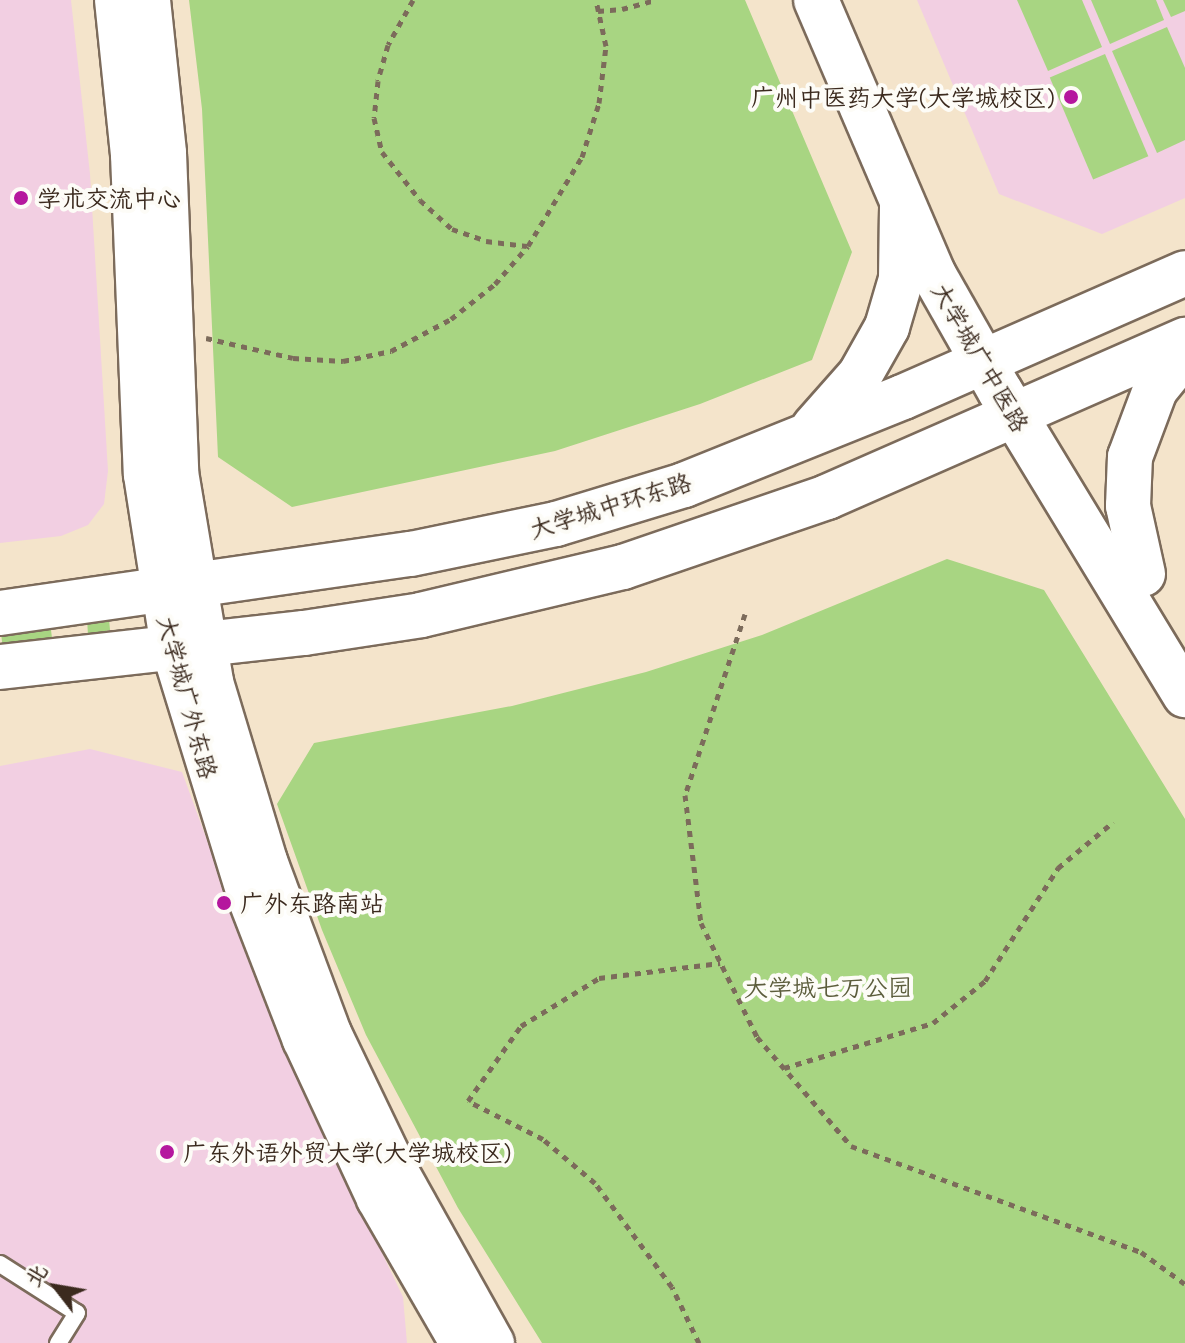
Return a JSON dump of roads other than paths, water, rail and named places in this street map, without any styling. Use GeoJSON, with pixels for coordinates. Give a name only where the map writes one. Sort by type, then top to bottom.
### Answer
{"type":"FeatureCollection","features":[{"type":"Feature","properties":{"kind":"main road","name":"大学城广中医路"},"geometry":{"type":"LineString","coordinates":[[816,0],[934,275],[995,356],[1185,695]]}},
{"type":"Feature","properties":{"kind":"main road","name":"大学城广中医路"},"geometry":{"type":"LineString","coordinates":[[844,0],[995,356]]}},
{"type":"Feature","properties":{"kind":"main road"},"geometry":{"type":"LineString","coordinates":[[804,436],[827,417],[860,375],[887,327],[901,279],[902,205]]}},
{"type":"Feature","properties":{"kind":"main road","name":"大学城中环东路"},"geometry":{"type":"LineString","coordinates":[[0,613],[411,554],[556,524],[684,485],[1185,273]]}},
{"type":"Feature","properties":{"kind":"main road"},"geometry":{"type":"LineString","coordinates":[[0,667],[421,615],[623,567],[827,497],[1185,340]]}},
{"type":"Feature","properties":{"kind":"main road"},"geometry":{"type":"LineString","coordinates":[[1143,574],[1128,506],[1130,457],[1155,390],[1185,353]]}},
{"type":"Feature","properties":{"kind":"main road","name":"大学城广中医路"},"geometry":{"type":"LineString","coordinates":[[1027,410],[1143,574],[1185,644]]}},
{"type":"Feature","properties":{"kind":"street","name":"大学城广外东路"},"geometry":{"type":"LineString","coordinates":[[115,0],[131,155],[144,475],[178,589],[228,838],[272,966],[340,1125],[377,1199],[452,1320],[494,1343]]}},
{"type":"Feature","properties":{"kind":"street","name":"大学城广外东路"},"geometry":{"type":"LineString","coordinates":[[150,0],[166,153],[178,472],[178,589]]}},
{"type":"Feature","properties":{"kind":"lane"},"geometry":{"type":"LineString","coordinates":[[0,1264],[77,1313],[58,1343]]}},
{"type":"Feature","properties":{"kind":"place","name":"广州中医药大学(大学城校区)"},"geometry":{"type":"Point","coordinates":[1071,97]}},
{"type":"Feature","properties":{"kind":"place","name":"学术交流中心"},"geometry":{"type":"Point","coordinates":[21,198]}},
{"type":"Feature","properties":{"kind":"place","name":"广外东路南站"},"geometry":{"type":"Point","coordinates":[224,903]}},
{"type":"Feature","properties":{"kind":"place","name":"广东外语外贸大学(大学城校区)"},"geometry":{"type":"Point","coordinates":[167,1152]}},
{"type":"Feature","properties":{"kind":"park label","name":"大学城七万公园"},"geometry":{"type":"Point","coordinates":[828,987]}}]}
